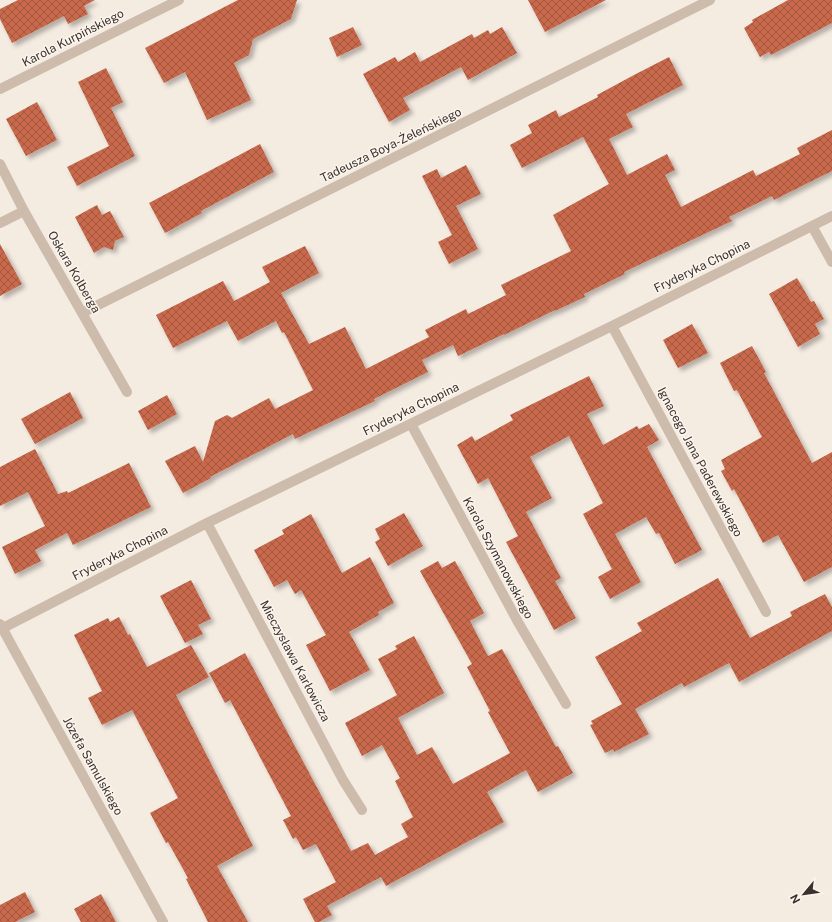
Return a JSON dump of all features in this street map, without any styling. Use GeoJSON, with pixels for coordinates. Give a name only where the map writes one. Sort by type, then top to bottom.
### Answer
{"type":"FeatureCollection","features":[{"type":"Feature","properties":{"kind":"street","name":"Karola Kurpińskiego"},"geometry":{"type":"LineString","coordinates":[[0,89],[179,0]]}},
{"type":"Feature","properties":{"kind":"street","name":"Tadeusza Boya-Żeleńskiego"},"geometry":{"type":"LineString","coordinates":[[82,312],[710,0]]}},
{"type":"Feature","properties":{"kind":"street","name":"Oskara Kolberga"},"geometry":{"type":"LineString","coordinates":[[0,164],[24,211],[127,392]]}},
{"type":"Feature","properties":{"kind":"street"},"geometry":{"type":"LineString","coordinates":[[0,223],[24,211]]}},
{"type":"Feature","properties":{"kind":"street","name":"Fryderyka Chopina"},"geometry":{"type":"LineString","coordinates":[[1,626],[207,523],[612,326],[832,216]]}},
{"type":"Feature","properties":{"kind":"street"},"geometry":{"type":"LineString","coordinates":[[812,226],[832,262]]}},
{"type":"Feature","properties":{"kind":"street","name":"Ignacego Jana Paderewskiego"},"geometry":{"type":"LineString","coordinates":[[612,326],[766,612]]}},
{"type":"Feature","properties":{"kind":"street","name":"Karola Szymanowskiego"},"geometry":{"type":"LineString","coordinates":[[411,424],[518,622],[566,704]]}},
{"type":"Feature","properties":{"kind":"street","name":"Mieczysława Karłowicza"},"geometry":{"type":"LineString","coordinates":[[207,523],[343,780],[362,810]]}},
{"type":"Feature","properties":{"kind":"street","name":"Józefa Samulskiego"},"geometry":{"type":"LineString","coordinates":[[1,626],[163,922]]}},
{"type":"Feature","properties":{"kind":"building"},"geometry":{"type":"Polygon","coordinates":[[[18,0],[95,0],[84,6],[88,14],[68,24],[64,16],[12,43],[0,19],[0,9],[18,0]]]}},
{"type":"Feature","properties":{"kind":"building"},"geometry":{"type":"Polygon","coordinates":[[[238,0],[297,0],[291,19],[253,39],[249,55],[234,63],[251,100],[207,120],[185,72],[164,83],[145,48],[238,0]]]}},
{"type":"Feature","properties":{"kind":"building"},"geometry":{"type":"Polygon","coordinates":[[[528,0],[606,0],[545,32],[528,0]]]}},
{"type":"Feature","properties":{"kind":"building"},"geometry":{"type":"Polygon","coordinates":[[[788,0],[832,0],[832,23],[771,55],[769,52],[760,57],[744,28],[753,22],[752,20],[788,0]]]}},
{"type":"Feature","properties":{"kind":"building"},"geometry":{"type":"Polygon","coordinates":[[[353,27],[362,45],[337,57],[329,38],[353,27]]]}},
{"type":"Feature","properties":{"kind":"building"},"geometry":{"type":"Polygon","coordinates":[[[502,27],[517,53],[468,80],[461,67],[403,98],[410,110],[389,122],[363,74],[395,57],[398,62],[415,52],[420,62],[472,34],[474,38],[488,30],[490,34],[502,27]]]}},
{"type":"Feature","properties":{"kind":"building"},"geometry":{"type":"Polygon","coordinates":[[[669,57],[683,85],[626,114],[633,127],[609,139],[627,175],[667,154],[675,170],[665,175],[681,207],[753,170],[756,176],[800,154],[797,148],[832,130],[832,171],[774,200],[772,196],[729,217],[732,221],[624,272],[625,274],[584,294],[585,297],[504,335],[458,356],[453,345],[422,360],[428,372],[374,399],[375,401],[295,439],[293,434],[210,477],[211,478],[183,493],[165,461],[195,446],[203,462],[215,421],[227,415],[232,418],[269,398],[275,409],[313,390],[284,332],[282,333],[276,321],[238,341],[227,321],[173,348],[156,315],[223,281],[234,301],[270,282],[262,267],[305,246],[319,273],[281,293],[309,344],[345,327],[366,369],[429,337],[425,330],[466,309],[468,314],[506,295],[501,285],[571,251],[553,215],[609,184],[583,137],[522,168],[510,145],[532,133],[528,125],[556,110],[559,117],[669,57]]]}},
{"type":"Feature","properties":{"kind":"building"},"geometry":{"type":"Polygon","coordinates":[[[106,68],[123,102],[111,108],[135,156],[77,186],[67,167],[109,146],[78,82],[106,68]]]}},
{"type":"Feature","properties":{"kind":"building"},"geometry":{"type":"Polygon","coordinates":[[[37,102],[57,140],[26,156],[6,119],[37,102]]]}},
{"type":"Feature","properties":{"kind":"building"},"geometry":{"type":"Polygon","coordinates":[[[260,144],[274,172],[201,211],[202,213],[165,233],[149,203],[260,144]]]}},
{"type":"Feature","properties":{"kind":"building"},"geometry":{"type":"Polygon","coordinates":[[[466,165],[481,194],[456,206],[478,249],[449,264],[438,242],[452,235],[422,176],[437,169],[441,178],[466,165]]]}},
{"type":"Feature","properties":{"kind":"building"},"geometry":{"type":"Polygon","coordinates":[[[97,205],[102,215],[110,211],[124,237],[115,241],[113,250],[104,247],[94,253],[75,217],[97,205]]]}},
{"type":"Feature","properties":{"kind":"building"},"geometry":{"type":"Polygon","coordinates":[[[0,244],[22,284],[0,296],[0,244]]]}},
{"type":"Feature","properties":{"kind":"building"},"geometry":{"type":"Polygon","coordinates":[[[797,278],[811,302],[814,301],[824,319],[815,324],[820,334],[798,347],[769,294],[797,278]]]}},
{"type":"Feature","properties":{"kind":"building"},"geometry":{"type":"Polygon","coordinates":[[[692,324],[708,353],[678,368],[663,340],[692,324]]]}},
{"type":"Feature","properties":{"kind":"building"},"geometry":{"type":"Polygon","coordinates":[[[752,346],[766,372],[764,373],[812,463],[832,452],[832,567],[804,582],[778,535],[763,543],[734,489],[732,491],[721,471],[725,469],[721,460],[762,437],[737,390],[734,391],[720,363],[752,346]]]}},
{"type":"Feature","properties":{"kind":"building"},"geometry":{"type":"Polygon","coordinates":[[[589,376],[604,406],[587,414],[603,445],[637,426],[639,429],[649,424],[659,440],[647,447],[702,550],[675,564],[659,533],[656,534],[646,517],[615,534],[641,582],[610,599],[598,577],[612,569],[583,514],[603,503],[569,436],[530,457],[552,498],[526,512],[561,578],[555,581],[576,618],[554,630],[506,542],[518,536],[488,478],[478,484],[457,445],[472,436],[475,441],[513,420],[510,415],[589,376]]]}},
{"type":"Feature","properties":{"kind":"building"},"geometry":{"type":"Polygon","coordinates":[[[70,392],[83,418],[35,444],[21,419],[70,392]]]}},
{"type":"Feature","properties":{"kind":"building"},"geometry":{"type":"Polygon","coordinates":[[[167,395],[177,414],[148,430],[138,411],[167,395]]]}},
{"type":"Feature","properties":{"kind":"building"},"geometry":{"type":"Polygon","coordinates":[[[35,449],[58,494],[67,491],[68,493],[129,463],[151,507],[73,545],[67,533],[35,550],[41,561],[15,574],[2,547],[45,526],[28,492],[0,506],[0,467],[35,449]]]}},
{"type":"Feature","properties":{"kind":"building"},"geometry":{"type":"Polygon","coordinates":[[[404,513],[423,546],[388,566],[375,542],[380,539],[375,529],[404,513]]]}},
{"type":"Feature","properties":{"kind":"building"},"geometry":{"type":"Polygon","coordinates":[[[311,514],[342,573],[370,557],[394,603],[378,612],[379,615],[349,632],[370,670],[330,691],[306,645],[326,635],[301,590],[295,594],[287,580],[274,587],[254,550],[284,534],[282,530],[311,514]]]}},
{"type":"Feature","properties":{"kind":"building"},"geometry":{"type":"Polygon","coordinates":[[[438,561],[442,568],[455,561],[484,613],[470,621],[488,656],[502,649],[556,747],[558,746],[573,773],[538,792],[526,770],[487,792],[504,822],[386,886],[381,877],[327,906],[332,915],[319,922],[315,922],[303,899],[336,882],[316,844],[303,850],[296,837],[293,839],[283,820],[291,816],[230,700],[225,703],[209,673],[245,653],[351,851],[368,843],[375,855],[408,837],[401,824],[413,817],[395,781],[400,778],[382,745],[362,756],[345,723],[397,695],[378,659],[397,649],[395,646],[414,636],[444,693],[398,718],[417,755],[432,747],[453,784],[510,753],[488,712],[490,711],[467,667],[472,664],[420,571],[438,561]]]}},
{"type":"Feature","properties":{"kind":"building"},"geometry":{"type":"Polygon","coordinates":[[[718,578],[750,638],[792,616],[790,612],[825,594],[832,607],[832,631],[739,682],[729,663],[684,687],[682,683],[635,709],[649,734],[614,752],[613,749],[605,753],[590,725],[593,724],[591,721],[622,704],[595,657],[642,631],[637,623],[718,578]]]}},
{"type":"Feature","properties":{"kind":"building"},"geometry":{"type":"Polygon","coordinates":[[[191,580],[211,619],[198,625],[203,634],[185,643],[160,596],[191,580]]]}},
{"type":"Feature","properties":{"kind":"building"},"geometry":{"type":"Polygon","coordinates":[[[119,617],[128,635],[130,634],[147,667],[191,645],[209,677],[176,695],[253,846],[217,866],[248,922],[208,922],[186,879],[188,878],[168,842],[166,843],[150,813],[178,798],[132,710],[102,725],[88,698],[102,691],[74,635],[108,618],[110,622],[119,617]]]}},
{"type":"Feature","properties":{"kind":"building"},"geometry":{"type":"Polygon","coordinates":[[[25,892],[35,912],[15,922],[0,922],[0,905],[25,892]]]}},
{"type":"Feature","properties":{"kind":"building"},"geometry":{"type":"Polygon","coordinates":[[[101,894],[116,922],[81,922],[74,909],[101,894]]]}}]}
